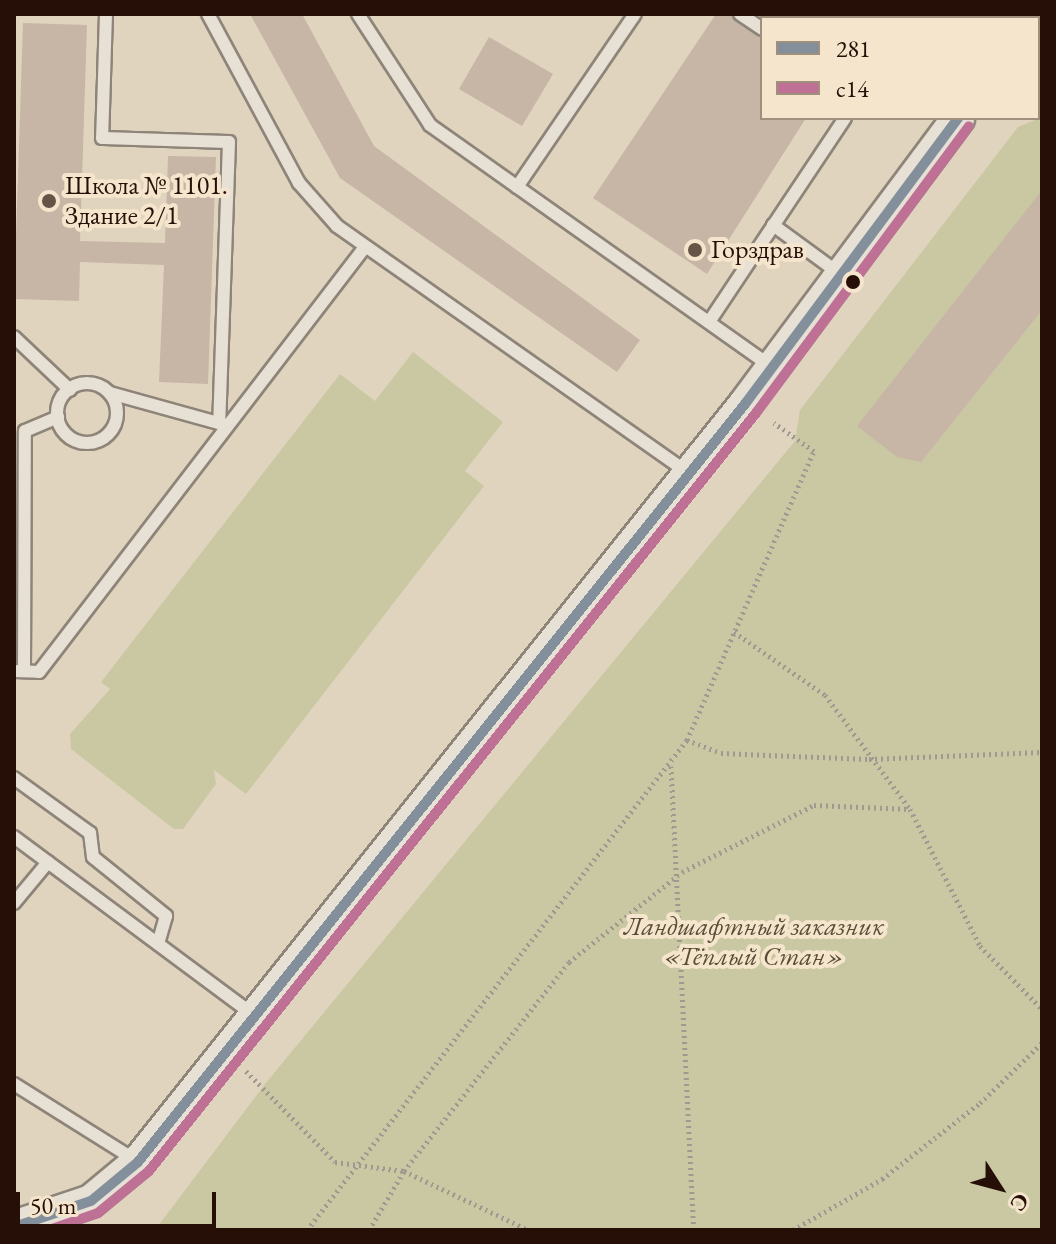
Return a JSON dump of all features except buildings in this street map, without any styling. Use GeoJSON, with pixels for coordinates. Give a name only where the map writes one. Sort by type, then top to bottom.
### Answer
{"type":"FeatureCollection","features":[{"type":"Feature","properties":{"kind":"street"},"geometry":{"type":"LineString","coordinates":[[14,1227],[91,1201],[138,1162],[690,473],[843,276],[957,120]]}},
{"type":"Feature","properties":{"kind":"lane"},"geometry":{"type":"LineString","coordinates":[[106,14],[102,138],[229,142],[224,424]]}},
{"type":"Feature","properties":{"kind":"lane"},"geometry":{"type":"LineString","coordinates":[[208,14],[299,183],[365,247],[690,473]]}},
{"type":"Feature","properties":{"kind":"lane"},"geometry":{"type":"LineString","coordinates":[[358,14],[430,125],[773,367]]}},
{"type":"Feature","properties":{"kind":"lane"},"geometry":{"type":"LineString","coordinates":[[517,187],[635,14]]}},
{"type":"Feature","properties":{"kind":"lane"},"geometry":{"type":"LineString","coordinates":[[740,14],[760,28]]}},
{"type":"Feature","properties":{"kind":"lane"},"geometry":{"type":"LineString","coordinates":[[709,322],[844,120]]}},
{"type":"Feature","properties":{"kind":"lane"},"geometry":{"type":"LineString","coordinates":[[773,225],[843,276]]}},
{"type":"Feature","properties":{"kind":"lane"},"geometry":{"type":"LineString","coordinates":[[224,424],[110,393],[90,384],[70,390],[58,417],[25,431],[19,671],[39,672],[224,424],[365,247]]}},
{"type":"Feature","properties":{"kind":"lane"},"geometry":{"type":"LineString","coordinates":[[14,337],[70,390]]}},
{"type":"Feature","properties":{"kind":"lane"},"geometry":{"type":"LineString","coordinates":[[58,417],[70,438],[106,438],[117,416],[110,393]]}},
{"type":"Feature","properties":{"kind":"lane"},"geometry":{"type":"LineString","coordinates":[[14,778],[90,833],[93,857],[166,916],[158,944]]}},
{"type":"Feature","properties":{"kind":"lane"},"geometry":{"type":"LineString","coordinates":[[14,837],[255,1016]]}},
{"type":"Feature","properties":{"kind":"lane"},"geometry":{"type":"LineString","coordinates":[[14,903],[48,862]]}},
{"type":"Feature","properties":{"kind":"lane"},"geometry":{"type":"LineString","coordinates":[[14,1084],[138,1162]]}},
{"type":"Feature","properties":{"kind":"path"},"geometry":{"type":"LineString","coordinates":[[307,1230],[671,766],[687,740],[814,451],[774,423]]}},
{"type":"Feature","properties":{"kind":"path"},"geometry":{"type":"LineString","coordinates":[[734,632],[825,695],[869,759],[910,809],[980,946],[1042,1009]]}},
{"type":"Feature","properties":{"kind":"path"},"geometry":{"type":"LineString","coordinates":[[687,740],[721,753],[869,759],[1042,752]]}},
{"type":"Feature","properties":{"kind":"path"},"geometry":{"type":"LineString","coordinates":[[671,766],[682,872],[694,1230]]}},
{"type":"Feature","properties":{"kind":"path"},"geometry":{"type":"LineString","coordinates":[[369,1230],[404,1171],[569,962],[682,872],[814,805],[910,809]]}},
{"type":"Feature","properties":{"kind":"path"},"geometry":{"type":"LineString","coordinates":[[793,1230],[882,1179],[1042,1043]]}},
{"type":"Feature","properties":{"kind":"path"},"geometry":{"type":"LineString","coordinates":[[242,1068],[335,1162],[359,1160],[404,1171],[528,1230]]}},
{"type":"Feature","properties":{"kind":"green space","name":"Ландшафтный заказник «Тёплый Стан»"},"geometry":{"type":"Polygon","coordinates":[[[1040,118],[1042,1230],[155,1230],[265,1084],[795,441],[800,410],[1018,127],[1040,118]]]}},
{"type":"Feature","properties":{"kind":"green space"},"geometry":{"type":"Polygon","coordinates":[[[413,352],[503,422],[465,471],[484,486],[246,794],[214,770],[216,784],[183,829],[174,829],[71,749],[70,734],[110,689],[101,682],[340,374],[375,401],[413,352]]]}},
{"type":"Feature","properties":{"kind":"transit line","name":"281"},"geometry":{"type":"LineString","coordinates":[[14,1227],[91,1201],[138,1162],[745,404],[957,120]]}},
{"type":"Feature","properties":{"kind":"transit line","name":"с14"},"geometry":{"type":"LineString","coordinates":[[49,1230],[98,1213],[149,1171],[756,413],[969,126]]}},
{"type":"Feature","properties":{"kind":"place","name":"Школа № 1101. Здание 2/1"},"geometry":{"type":"Point","coordinates":[49,201]}},
{"type":"Feature","properties":{"kind":"place","name":"Горздрав"},"geometry":{"type":"Point","coordinates":[695,250]}}]}
